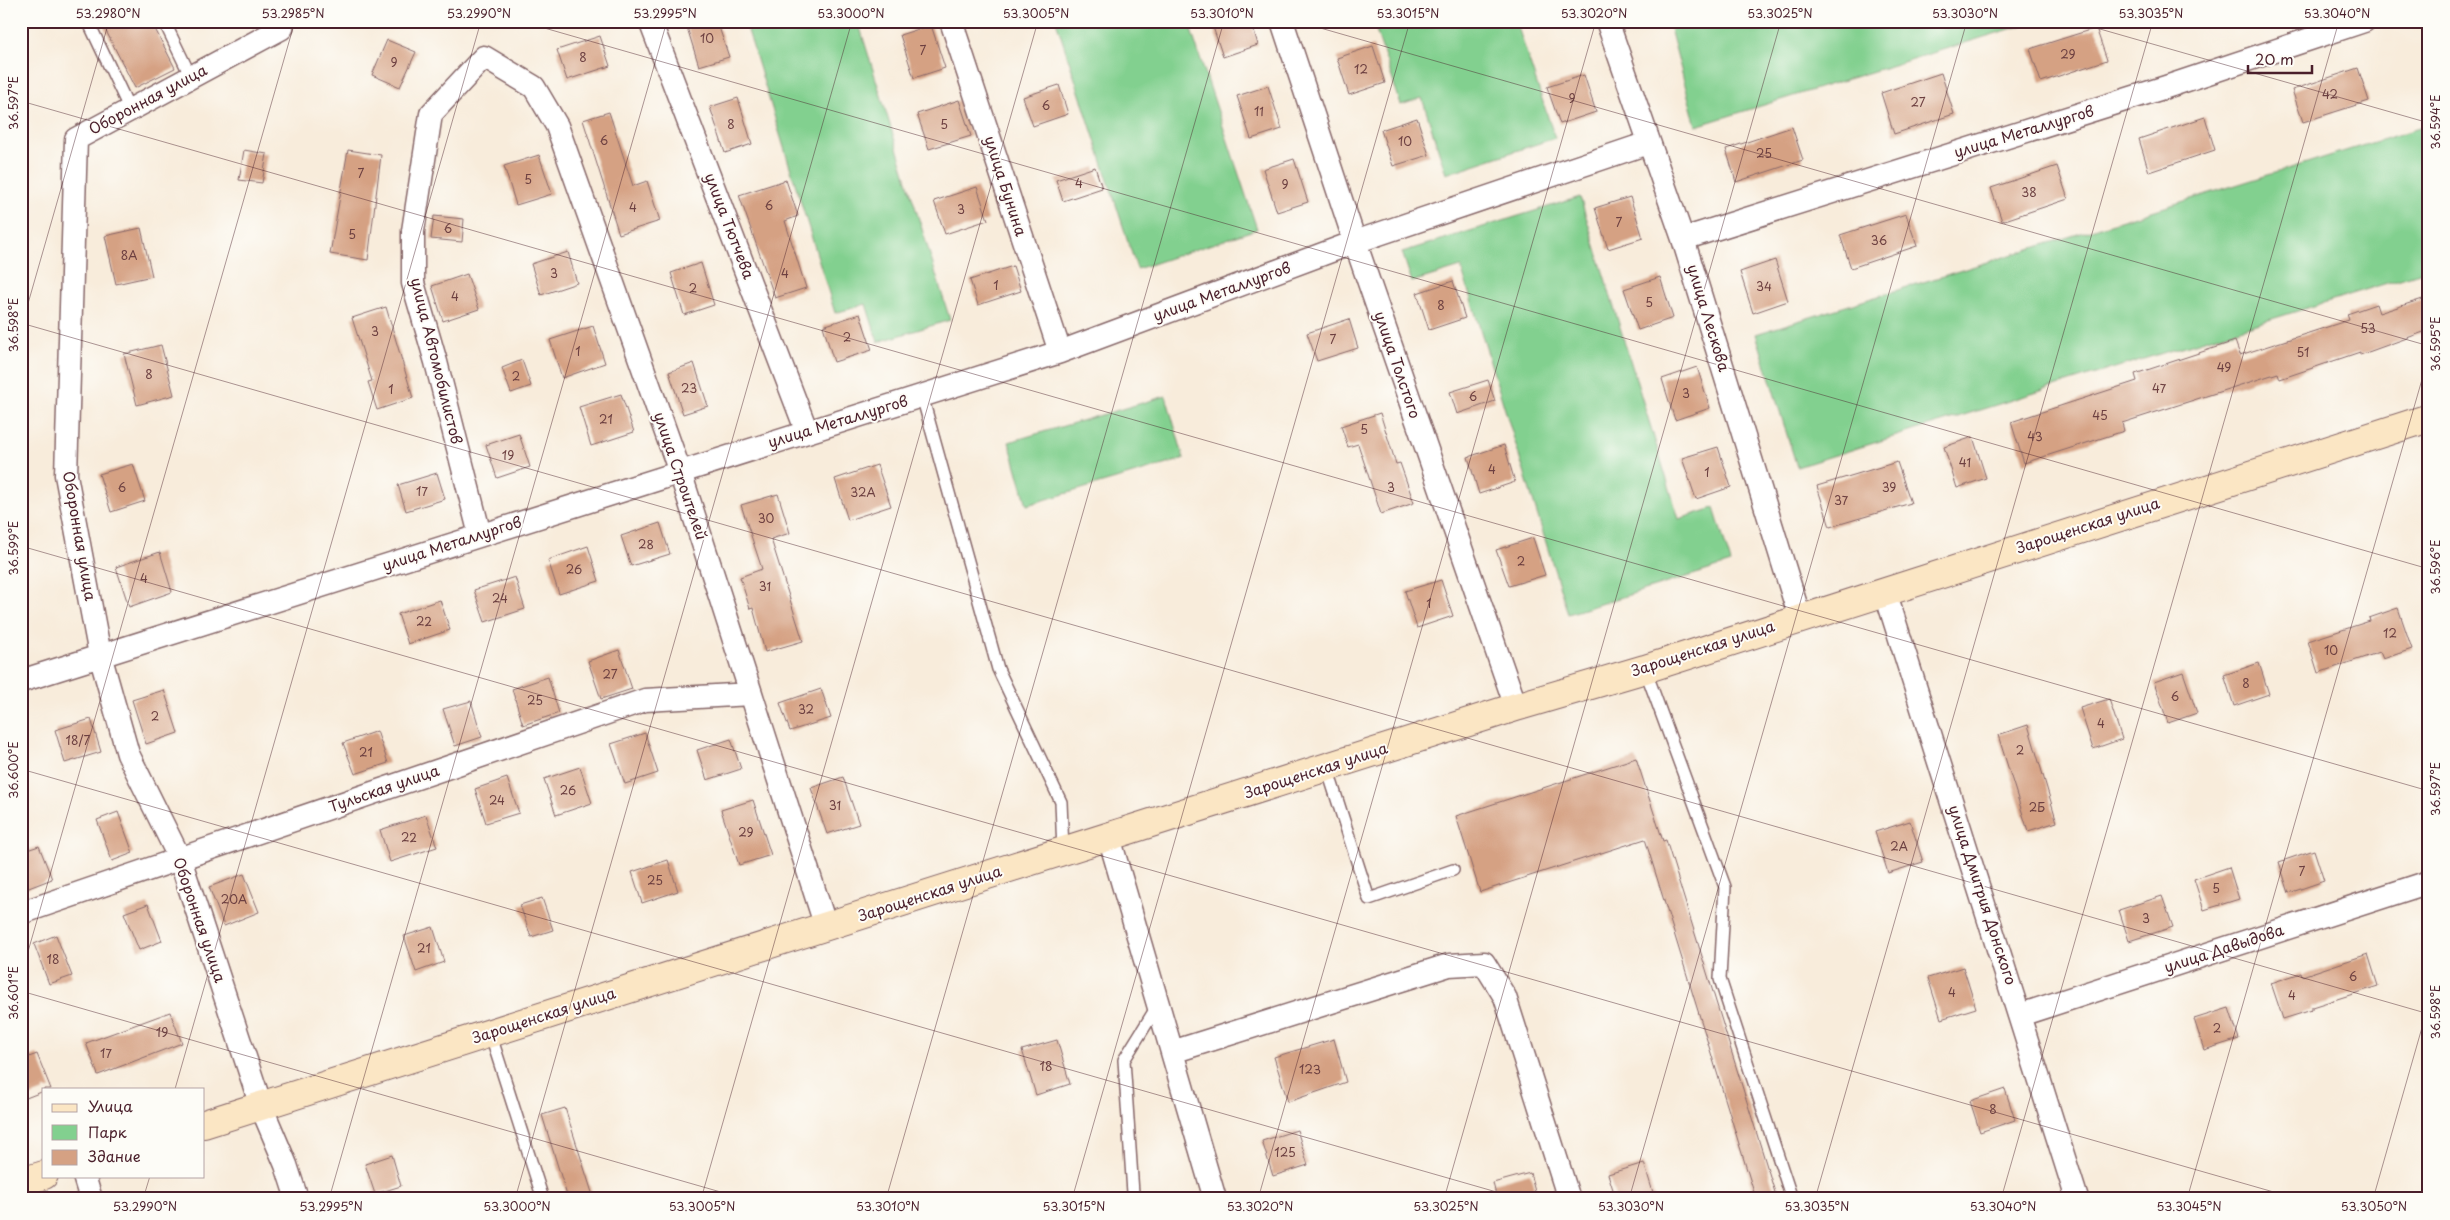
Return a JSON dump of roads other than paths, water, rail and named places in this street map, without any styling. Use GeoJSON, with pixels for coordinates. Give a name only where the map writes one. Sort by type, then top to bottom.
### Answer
{"type":"FeatureCollection","features":[{"type":"Feature","properties":{"kind":"street","name":"улица Тютчева"},"geometry":{"type":"LineString","coordinates":[[650,21],[807,432]]}},
{"type":"Feature","properties":{"kind":"street","name":"улица Бунина"},"geometry":{"type":"LineString","coordinates":[[951,21],[1060,352]]}},
{"type":"Feature","properties":{"kind":"street","name":"улица Толстого"},"geometry":{"type":"LineString","coordinates":[[1282,21],[1355,242],[1516,707]]}},
{"type":"Feature","properties":{"kind":"street","name":"улица Лескова"},"geometry":{"type":"LineString","coordinates":[[1607,21],[1683,239],[1800,618]]}},
{"type":"Feature","properties":{"kind":"street","name":"улица Металлургов"},"geometry":{"type":"LineString","coordinates":[[1683,239],[2166,87],[2364,21]]}},
{"type":"Feature","properties":{"kind":"street","name":"Оборонная улица"},"geometry":{"type":"LineString","coordinates":[[281,24],[191,77],[76,139],[66,476],[100,655],[128,754],[180,859],[261,1106],[286,1165],[297,1199]]}},
{"type":"Feature","properties":{"kind":"street","name":"улица Строителей"},"geometry":{"type":"LineString","coordinates":[[484,58],[534,87],[557,126],[680,472],[826,927]]}},
{"type":"Feature","properties":{"kind":"street","name":"улица Автомобилистов"},"geometry":{"type":"LineString","coordinates":[[480,535],[436,362],[413,283],[413,231],[431,114],[484,58]]}},
{"type":"Feature","properties":{"kind":"street","name":"улица Металлургов"},"geometry":{"type":"LineString","coordinates":[[21,681],[1060,352],[1355,242],[1648,143]]}},
{"type":"Feature","properties":{"kind":"street","name":"Зарощенская улица"},"geometry":{"type":"LineString","coordinates":[[205,1124],[1516,707],[1645,669],[2429,418]]}},
{"type":"Feature","properties":{"kind":"street","name":"улица Дмитрия Донского"},"geometry":{"type":"LineString","coordinates":[[1885,591],[2077,1199]]}},
{"type":"Feature","properties":{"kind":"street","name":"Тульская улица"},"geometry":{"type":"LineString","coordinates":[[21,913],[645,700],[752,694]]}},
{"type":"Feature","properties":{"kind":"street"},"geometry":{"type":"LineString","coordinates":[[1108,837],[1215,1199]]}},
{"type":"Feature","properties":{"kind":"street","name":"улица Давыдова"},"geometry":{"type":"LineString","coordinates":[[2020,1015],[2429,882]]}},
{"type":"Feature","properties":{"kind":"street"},"geometry":{"type":"LineString","coordinates":[[1172,1052],[1449,965],[1484,963],[1505,997],[1569,1199]]}},
{"type":"Feature","properties":{"kind":"street"},"geometry":{"type":"LineString","coordinates":[[21,1182],[42,1176]]}},
{"type":"Feature","properties":{"kind":"street"},"geometry":{"type":"LineString","coordinates":[[85,1178],[91,1199]]}},
{"type":"Feature","properties":{"kind":"lane"},"geometry":{"type":"LineString","coordinates":[[88,21],[130,110]]}},
{"type":"Feature","properties":{"kind":"lane"},"geometry":{"type":"LineString","coordinates":[[164,21],[191,77]]}},
{"type":"Feature","properties":{"kind":"lane"},"geometry":{"type":"LineString","coordinates":[[922,396],[998,669],[1061,802],[1063,851]]}},
{"type":"Feature","properties":{"kind":"lane"},"geometry":{"type":"LineString","coordinates":[[1645,669],[1725,887],[1720,979],[1792,1199]]}},
{"type":"Feature","properties":{"kind":"lane"},"geometry":{"type":"LineString","coordinates":[[1327,768],[1369,899],[1453,870]]}},
{"type":"Feature","properties":{"kind":"lane"},"geometry":{"type":"LineString","coordinates":[[1131,1199],[1133,1193],[1124,1060],[1158,1005]]}},
{"type":"Feature","properties":{"kind":"lane"},"geometry":{"type":"LineString","coordinates":[[490,1034],[543,1199]]}}]}
